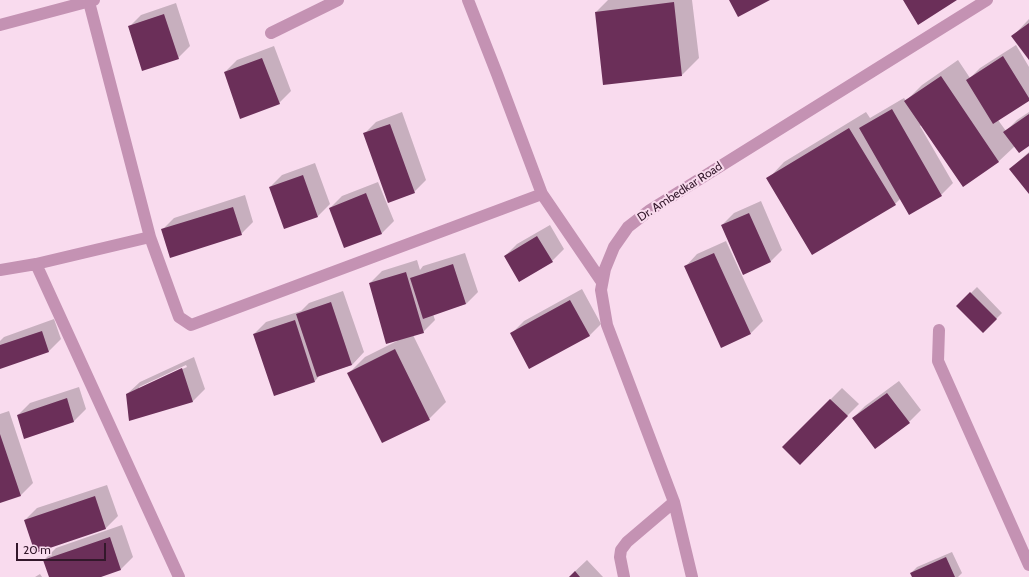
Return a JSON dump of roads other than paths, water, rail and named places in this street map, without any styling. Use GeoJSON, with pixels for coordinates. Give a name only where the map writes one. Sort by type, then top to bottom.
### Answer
{"type":"FeatureCollection","features":[{"type":"Feature","properties":{"kind":"street"},"geometry":{"type":"LineString","coordinates":[[271,33],[338,0]]}},
{"type":"Feature","properties":{"kind":"street"},"geometry":{"type":"LineString","coordinates":[[468,0],[542,194],[602,282]]}},
{"type":"Feature","properties":{"kind":"street","name":"Dr. Ambedkar Road"},"geometry":{"type":"LineString","coordinates":[[692,577],[674,502],[607,324],[601,290],[605,269],[614,247],[628,228],[650,210],[987,0]]}},
{"type":"Feature","properties":{"kind":"street"},"geometry":{"type":"LineString","coordinates":[[0,25],[92,1],[150,237],[178,317],[191,325],[542,194]]}},
{"type":"Feature","properties":{"kind":"street"},"geometry":{"type":"LineString","coordinates":[[0,270],[36,264],[150,237]]}},
{"type":"Feature","properties":{"kind":"street"},"geometry":{"type":"LineString","coordinates":[[36,264],[179,577]]}},
{"type":"Feature","properties":{"kind":"street"},"geometry":{"type":"LineString","coordinates":[[939,330],[938,361],[1029,565]]}},
{"type":"Feature","properties":{"kind":"street"},"geometry":{"type":"LineString","coordinates":[[624,577],[620,558],[621,550],[627,542],[674,502]]}}]}
